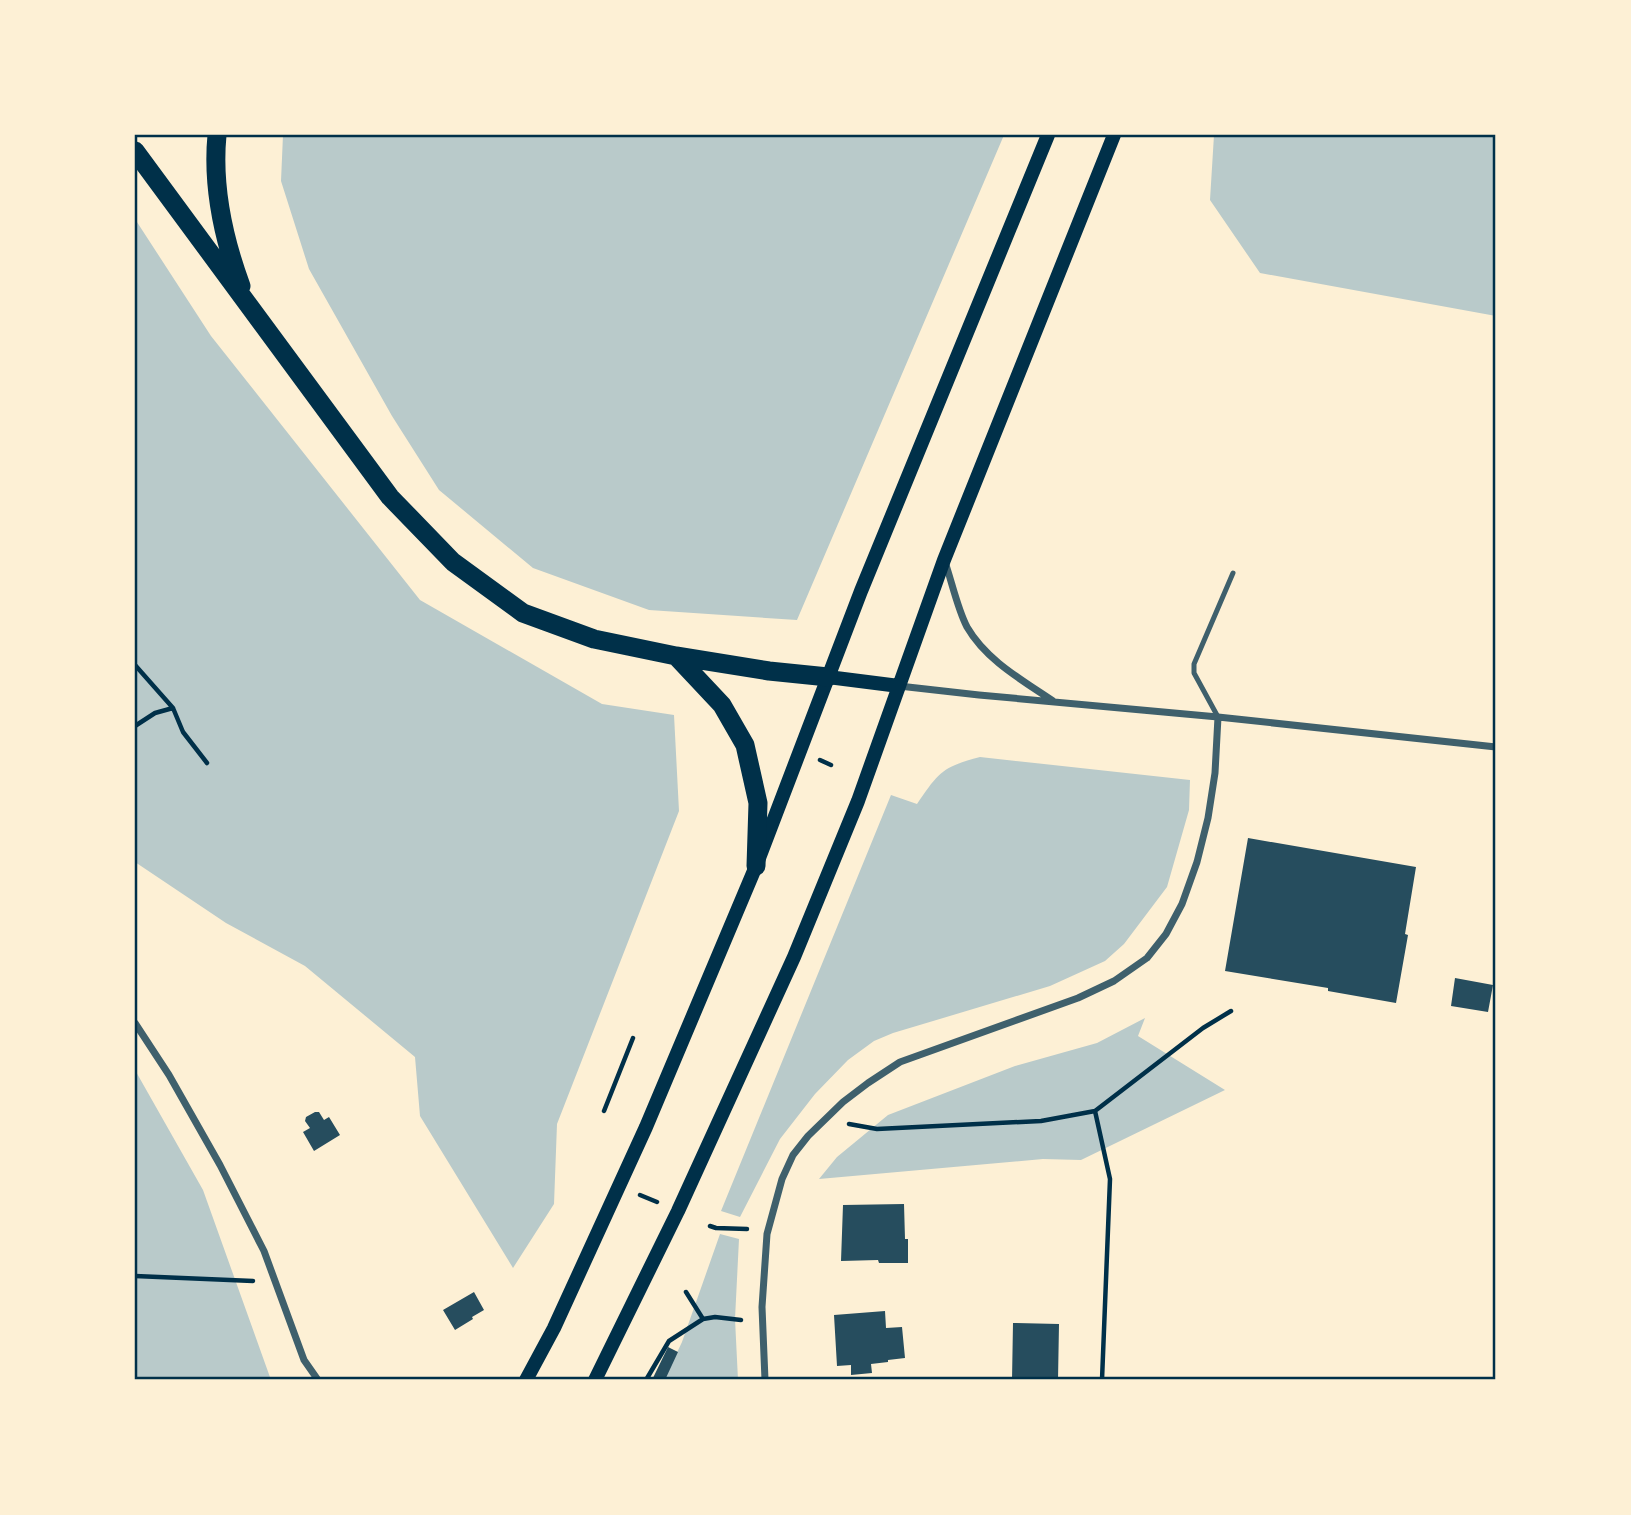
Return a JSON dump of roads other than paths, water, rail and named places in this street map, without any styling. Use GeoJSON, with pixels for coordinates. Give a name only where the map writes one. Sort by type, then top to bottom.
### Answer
{"type":"FeatureCollection","features":[{"type":"Feature","properties":{"kind":"highway"},"geometry":{"type":"LineString","coordinates":[[217,135],[217,188],[222,222],[243,290],[259,321]]}},
{"type":"Feature","properties":{"kind":"highway"},"geometry":{"type":"LineString","coordinates":[[135,151],[390,498],[453,562],[523,613],[594,639],[676,656],[769,671],[828,677]]}},
{"type":"Feature","properties":{"kind":"highway"},"geometry":{"type":"LineString","coordinates":[[676,656],[722,705],[745,745],[758,803],[755,866]]}},
{"type":"Feature","properties":{"kind":"main road"},"geometry":{"type":"LineString","coordinates":[[526,1380],[554,1328],[620,1186],[755,866],[866,579],[1048,135]]}},
{"type":"Feature","properties":{"kind":"main road"},"geometry":{"type":"LineString","coordinates":[[595,1380],[678,1211],[794,957],[858,801],[944,560],[1114,135]]}},
{"type":"Feature","properties":{"kind":"main road"},"geometry":{"type":"LineString","coordinates":[[828,677],[900,686]]}},
{"type":"Feature","properties":{"kind":"street"},"geometry":{"type":"LineString","coordinates":[[944,560],[966,625],[979,645],[995,661],[1053,702]]}},
{"type":"Feature","properties":{"kind":"street"},"geometry":{"type":"LineString","coordinates":[[900,686],[1496,747]]}},
{"type":"Feature","properties":{"kind":"street"},"geometry":{"type":"LineString","coordinates":[[765,1380],[762,1307],[767,1234],[782,1179],[793,1155],[824,1119],[868,1083],[900,1062],[1078,998],[1114,981],[1147,958],[1167,934],[1182,904],[1197,862],[1209,818],[1218,717]]}},
{"type":"Feature","properties":{"kind":"street"},"geometry":{"type":"LineString","coordinates":[[135,1023],[169,1075],[220,1165],[264,1251],[304,1360],[318,1380]]}},
{"type":"Feature","properties":{"kind":"lane"},"geometry":{"type":"LineString","coordinates":[[1218,717],[1194,673],[1194,664],[1233,573]]}}]}
